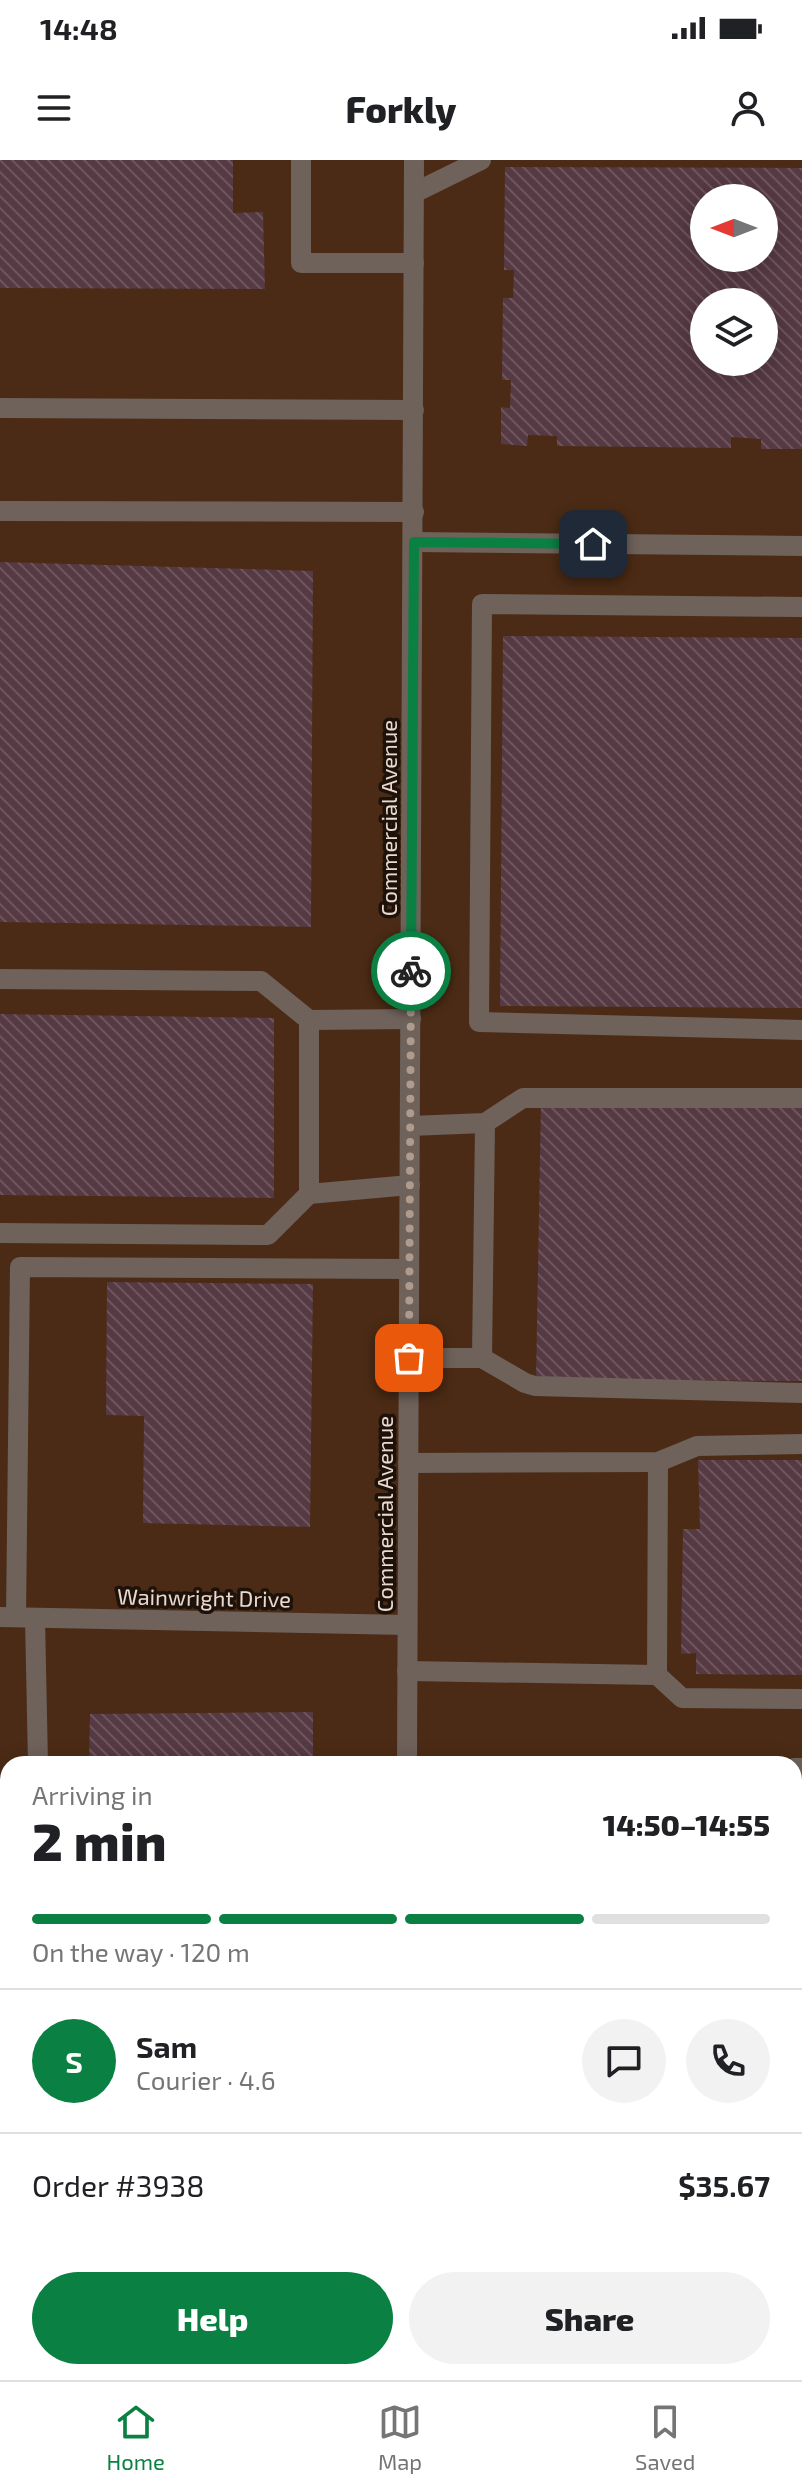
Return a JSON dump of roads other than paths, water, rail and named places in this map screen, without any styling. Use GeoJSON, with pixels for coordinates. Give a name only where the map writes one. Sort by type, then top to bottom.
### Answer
{"type":"FeatureCollection","features":[{"type":"Feature","properties":{"kind":"street"},"geometry":{"type":"LineString","coordinates":[[301,160],[301,263],[414,263]]}},
{"type":"Feature","properties":{"kind":"street","name":"Commercial Avenue"},"geometry":{"type":"LineString","coordinates":[[407,1756],[414,160]]}},
{"type":"Feature","properties":{"kind":"street"},"geometry":{"type":"LineString","coordinates":[[414,193],[481,160]]}},
{"type":"Feature","properties":{"kind":"street"},"geometry":{"type":"LineString","coordinates":[[0,408],[414,410]]}},
{"type":"Feature","properties":{"kind":"street"},"geometry":{"type":"LineString","coordinates":[[0,511],[414,512]]}},
{"type":"Feature","properties":{"kind":"street"},"geometry":{"type":"LineString","coordinates":[[414,542],[802,546]]}},
{"type":"Feature","properties":{"kind":"street"},"geometry":{"type":"LineString","coordinates":[[802,607],[482,604],[479,1022],[802,1030]]}},
{"type":"Feature","properties":{"kind":"street"},"geometry":{"type":"LineString","coordinates":[[0,979],[261,981],[309,1020],[411,1019]]}},
{"type":"Feature","properties":{"kind":"street"},"geometry":{"type":"LineString","coordinates":[[309,1020],[309,1194]]}},
{"type":"Feature","properties":{"kind":"street"},"geometry":{"type":"LineString","coordinates":[[410,1126],[485,1123],[523,1098],[802,1098]]}},
{"type":"Feature","properties":{"kind":"street"},"geometry":{"type":"LineString","coordinates":[[482,1358],[485,1123]]}},
{"type":"Feature","properties":{"kind":"street"},"geometry":{"type":"LineString","coordinates":[[0,1233],[268,1235],[309,1194],[410,1185]]}},
{"type":"Feature","properties":{"kind":"street"},"geometry":{"type":"LineString","coordinates":[[37,1756],[17,1617],[20,1267],[409,1269]]}},
{"type":"Feature","properties":{"kind":"street"},"geometry":{"type":"LineString","coordinates":[[409,1358],[482,1358],[535,1386],[802,1393]]}},
{"type":"Feature","properties":{"kind":"street"},"geometry":{"type":"LineString","coordinates":[[408,1463],[658,1462],[697,1446],[802,1444]]}},
{"type":"Feature","properties":{"kind":"street"},"geometry":{"type":"LineString","coordinates":[[657,1675],[658,1462]]}},
{"type":"Feature","properties":{"kind":"street","name":"Wainwright Drive"},"geometry":{"type":"LineString","coordinates":[[17,1617],[407,1625]]}},
{"type":"Feature","properties":{"kind":"street"},"geometry":{"type":"LineString","coordinates":[[407,1671],[657,1675],[682,1698],[802,1699]]}}]}
